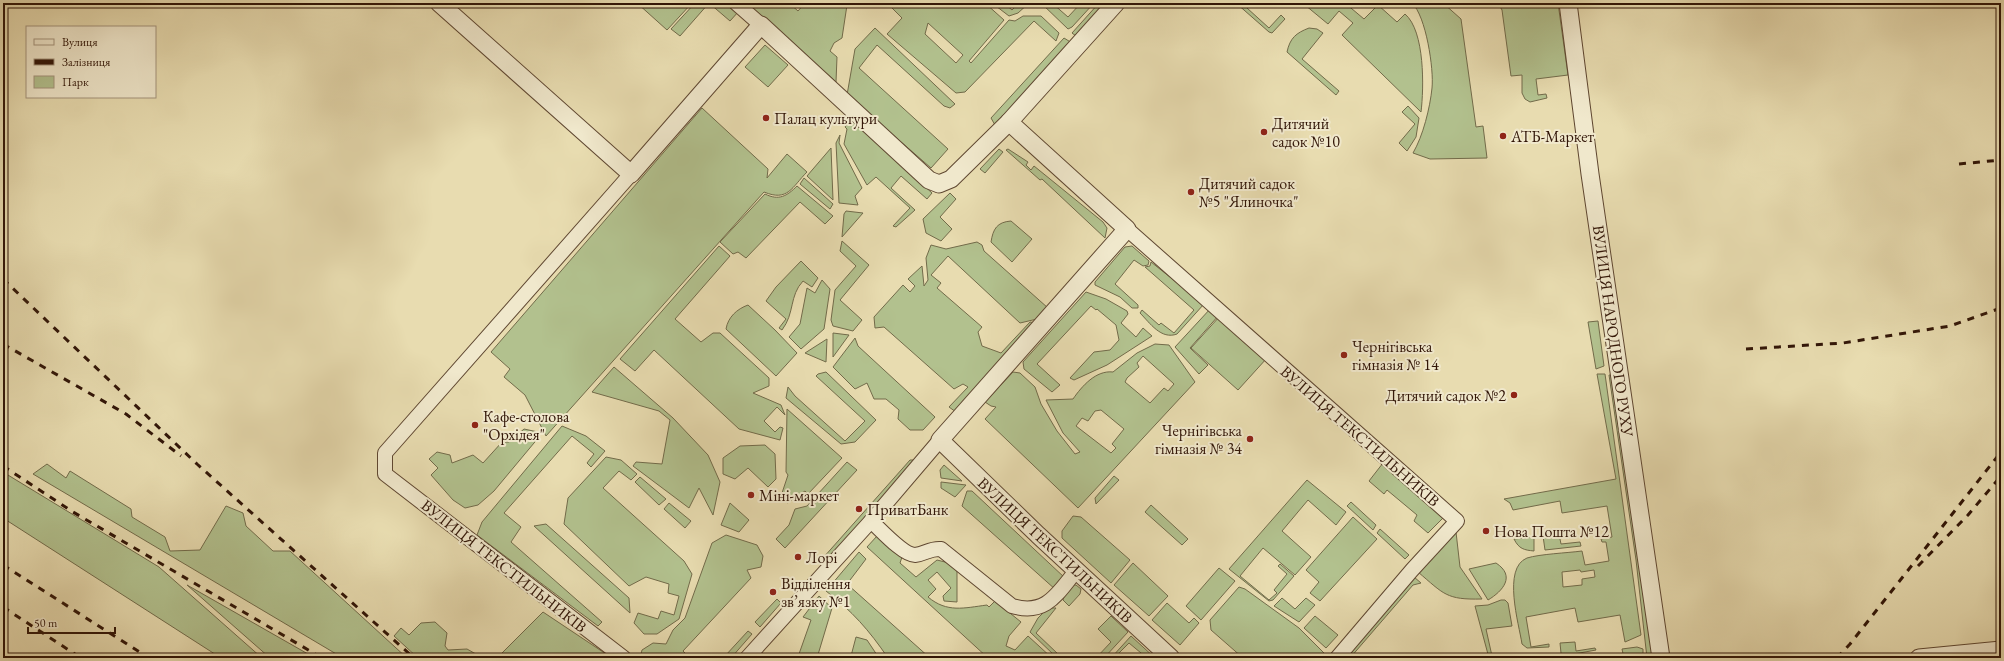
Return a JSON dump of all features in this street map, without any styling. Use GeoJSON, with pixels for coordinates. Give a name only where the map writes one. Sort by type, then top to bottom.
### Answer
{"type":"FeatureCollection","features":[{"type":"Feature","properties":{"kind":"street"},"geometry":{"type":"LineString","coordinates":[[439,3],[631,174],[761,25]]}},
{"type":"Feature","properties":{"kind":"street"},"geometry":{"type":"LineString","coordinates":[[736,3],[929,180],[939,184],[951,179],[1009,122],[1116,3]]}},
{"type":"Feature","properties":{"kind":"street","name":"ВУЛИЦЯ НАРОДНОГО РУХУ"},"geometry":{"type":"LineString","coordinates":[[1568,3],[1595,205],[1661,658]]}},
{"type":"Feature","properties":{"kind":"street","name":"ВУЛИЦЯ ТЕКСТИЛЬНИКІВ"},"geometry":{"type":"LineString","coordinates":[[1009,122],[1127,229],[1457,521],[1412,570],[1337,658]]}},
{"type":"Feature","properties":{"kind":"street","name":"ВУЛИЦЯ ТЕКСТИЛЬНИКІВ"},"geometry":{"type":"LineString","coordinates":[[624,658],[385,474],[385,453],[631,174]]}},
{"type":"Feature","properties":{"kind":"street"},"geometry":{"type":"LineString","coordinates":[[747,658],[871,521],[940,440],[1127,229]]}},
{"type":"Feature","properties":{"kind":"street","name":"ВУЛИЦЯ ТЕКСТИЛЬНИКІВ"},"geometry":{"type":"LineString","coordinates":[[940,440],[1076,571],[1171,658]]}},
{"type":"Feature","properties":{"kind":"street"},"geometry":{"type":"LineString","coordinates":[[871,521],[905,552],[914,555],[933,548],[941,549],[1012,606],[1024,610],[1041,607],[1053,597],[1076,571]]}},
{"type":"Feature","properties":{"kind":"street"},"geometry":{"type":"LineString","coordinates":[[1919,658],[2001,650]]}},
{"type":"Feature","properties":{"kind":"green space"},"geometry":{"type":"Polygon","coordinates":[[[637,3],[692,3],[667,30],[637,3]]]}},
{"type":"Feature","properties":{"kind":"green space"},"geometry":{"type":"Polygon","coordinates":[[[695,3],[709,3],[680,36],[671,29],[695,3]]]}},
{"type":"Feature","properties":{"kind":"green space"},"geometry":{"type":"Polygon","coordinates":[[[709,3],[731,3],[739,11],[730,21],[709,3]]]}},
{"type":"Feature","properties":{"kind":"green space"},"geometry":{"type":"Polygon","coordinates":[[[747,3],[789,3],[798,11],[805,3],[844,3],[847,5],[842,38],[834,43],[830,51],[837,57],[836,82],[747,3]]]}},
{"type":"Feature","properties":{"kind":"green space"},"geometry":{"type":"Polygon","coordinates":[[[887,3],[985,3],[1004,20],[969,61],[971,63],[1009,20],[1015,21],[1023,16],[1041,16],[1059,33],[1056,41],[1034,21],[965,92],[956,93],[887,34],[902,18],[887,3]],[[928,23],[925,34],[956,63],[963,55],[928,23]]]}},
{"type":"Feature","properties":{"kind":"green space"},"geometry":{"type":"Polygon","coordinates":[[[992,3],[1004,3],[1012,10],[1019,3],[1029,3],[1018,13],[1009,16],[992,3]]]}},
{"type":"Feature","properties":{"kind":"green space"},"geometry":{"type":"Polygon","coordinates":[[[1041,3],[1052,3],[1068,17],[1081,3],[1094,3],[1072,27],[1068,29],[1041,3]]]}},
{"type":"Feature","properties":{"kind":"green space"},"geometry":{"type":"Polygon","coordinates":[[[1099,3],[1110,3],[1076,36],[1072,33],[1099,3]]]}},
{"type":"Feature","properties":{"kind":"green space"},"geometry":{"type":"Polygon","coordinates":[[[1236,3],[1252,3],[1247,8],[1269,28],[1281,15],[1285,19],[1272,33],[1236,3]]]}},
{"type":"Feature","properties":{"kind":"green space"},"geometry":{"type":"Polygon","coordinates":[[[1307,3],[1345,3],[1364,19],[1378,5],[1397,22],[1405,14],[1412,22],[1420,46],[1423,75],[1421,112],[1342,35],[1353,23],[1339,11],[1328,24],[1305,5],[1307,3]]]}},
{"type":"Feature","properties":{"kind":"green space"},"geometry":{"type":"Polygon","coordinates":[[[1412,3],[1443,3],[1461,19],[1476,127],[1483,126],[1487,158],[1430,159],[1413,153],[1426,122],[1432,88],[1432,69],[1425,31],[1417,10],[1412,3]]]}},
{"type":"Feature","properties":{"kind":"green space"},"geometry":{"type":"Polygon","coordinates":[[[1498,3],[1558,3],[1568,75],[1536,79],[1538,95],[1546,94],[1547,98],[1530,102],[1525,99],[1522,93],[1522,75],[1511,76],[1502,10],[1498,3]]]}},
{"type":"Feature","properties":{"kind":"green space"},"geometry":{"type":"Polygon","coordinates":[[[875,28],[955,104],[950,108],[944,106],[877,45],[859,68],[948,149],[931,168],[847,95],[855,49],[875,28]]]}},
{"type":"Feature","properties":{"kind":"green space"},"geometry":{"type":"Polygon","coordinates":[[[1309,28],[1317,29],[1323,33],[1302,59],[1339,91],[1336,95],[1287,52],[1294,37],[1300,32],[1309,28]]]}},
{"type":"Feature","properties":{"kind":"green space"},"geometry":{"type":"Polygon","coordinates":[[[1064,38],[1072,43],[995,125],[991,118],[1064,38]]]}},
{"type":"Feature","properties":{"kind":"green space"},"geometry":{"type":"Polygon","coordinates":[[[765,45],[788,65],[768,87],[745,67],[765,45]]]}},
{"type":"Feature","properties":{"kind":"green space"},"geometry":{"type":"Polygon","coordinates":[[[1408,106],[1419,118],[1416,137],[1407,151],[1399,143],[1415,124],[1402,112],[1408,106]]]}},
{"type":"Feature","properties":{"kind":"green space"},"geometry":{"type":"Polygon","coordinates":[[[702,108],[768,169],[767,178],[787,154],[807,172],[793,188],[784,194],[772,195],[764,192],[546,436],[525,395],[504,377],[510,369],[491,352],[702,108]]]}},
{"type":"Feature","properties":{"kind":"green space"},"geometry":{"type":"Polygon","coordinates":[[[851,119],[932,193],[927,199],[901,176],[891,188],[915,210],[896,227],[893,226],[910,208],[876,177],[867,185],[844,144],[847,129],[845,127],[851,119]]]}},
{"type":"Feature","properties":{"kind":"green space"},"geometry":{"type":"Polygon","coordinates":[[[840,135],[839,143],[862,188],[855,196],[858,205],[839,203],[836,143],[840,135]]]}},
{"type":"Feature","properties":{"kind":"green space"},"geometry":{"type":"Polygon","coordinates":[[[831,148],[833,200],[807,176],[831,148]]]}},
{"type":"Feature","properties":{"kind":"green space"},"geometry":{"type":"Polygon","coordinates":[[[999,149],[1003,152],[985,173],[980,169],[999,149]]]}},
{"type":"Feature","properties":{"kind":"green space"},"geometry":{"type":"Polygon","coordinates":[[[1008,149],[1028,162],[1026,165],[1031,170],[1034,166],[1103,222],[1107,228],[1105,238],[1042,179],[1040,180],[1006,150],[1008,149]]]}},
{"type":"Feature","properties":{"kind":"green space"},"geometry":{"type":"Polygon","coordinates":[[[804,178],[833,204],[830,209],[800,184],[804,178]]]}},
{"type":"Feature","properties":{"kind":"green space"},"geometry":{"type":"Polygon","coordinates":[[[797,186],[833,216],[825,224],[800,202],[746,258],[738,252],[733,254],[720,242],[765,194],[779,197],[786,195],[797,186]]]}},
{"type":"Feature","properties":{"kind":"green space"},"geometry":{"type":"Polygon","coordinates":[[[950,193],[956,199],[940,217],[952,229],[941,241],[926,233],[923,219],[950,193]]]}},
{"type":"Feature","properties":{"kind":"green space"},"geometry":{"type":"Polygon","coordinates":[[[846,211],[863,213],[842,237],[844,214],[846,211]]]}},
{"type":"Feature","properties":{"kind":"green space"},"geometry":{"type":"Polygon","coordinates":[[[1011,221],[1032,239],[1012,262],[991,242],[996,227],[1002,223],[1011,221]]]}},
{"type":"Feature","properties":{"kind":"green space"},"geometry":{"type":"Polygon","coordinates":[[[842,241],[869,265],[840,300],[862,320],[853,331],[833,326],[831,320],[835,290],[856,266],[840,251],[842,241]]]}},
{"type":"Feature","properties":{"kind":"green space"},"geometry":{"type":"Polygon","coordinates":[[[977,242],[982,245],[984,251],[1048,308],[1037,319],[1020,323],[948,256],[931,275],[941,283],[937,288],[982,327],[978,332],[982,346],[1001,353],[1030,322],[1036,323],[956,412],[949,407],[968,387],[963,384],[954,389],[884,327],[875,328],[874,317],[903,285],[910,292],[915,286],[908,279],[922,266],[924,286],[928,280],[926,258],[931,245],[946,249],[977,242]]]}},
{"type":"Feature","properties":{"kind":"green space"},"geometry":{"type":"Polygon","coordinates":[[[719,246],[730,256],[675,319],[701,342],[713,333],[720,333],[769,378],[769,386],[753,393],[781,405],[785,415],[777,407],[764,421],[775,432],[780,427],[783,428],[780,440],[739,429],[654,350],[635,371],[620,359],[719,246]]]}},
{"type":"Feature","properties":{"kind":"green space"},"geometry":{"type":"Polygon","coordinates":[[[1132,246],[1149,261],[1148,265],[1143,266],[1134,260],[1115,284],[1138,305],[1138,308],[1132,308],[1120,297],[1095,285],[1095,282],[1125,247],[1132,246]]]}},
{"type":"Feature","properties":{"kind":"green space"},"geometry":{"type":"Polygon","coordinates":[[[801,261],[818,278],[812,287],[803,281],[796,293],[789,317],[782,330],[779,328],[786,319],[766,301],[776,287],[801,261]]]}},
{"type":"Feature","properties":{"kind":"green space"},"geometry":{"type":"Polygon","coordinates":[[[1151,262],[1204,304],[1177,334],[1166,335],[1161,333],[1156,330],[1140,313],[1142,310],[1159,325],[1161,323],[1174,333],[1194,310],[1145,267],[1150,266],[1151,262]]]}},
{"type":"Feature","properties":{"kind":"green space"},"geometry":{"type":"Polygon","coordinates":[[[822,280],[830,289],[824,329],[801,349],[789,337],[800,324],[807,288],[815,293],[822,280]]]}},
{"type":"Feature","properties":{"kind":"green space"},"geometry":{"type":"Polygon","coordinates":[[[1086,292],[1106,299],[1127,311],[1128,314],[1121,323],[1136,337],[1143,328],[1152,336],[1107,365],[1074,380],[1070,378],[1094,352],[1110,350],[1119,340],[1116,325],[1097,309],[1096,310],[1091,306],[1037,364],[1060,385],[1052,392],[1024,369],[1023,362],[1086,292]]]}},
{"type":"Feature","properties":{"kind":"green space"},"geometry":{"type":"Polygon","coordinates":[[[748,305],[797,353],[776,376],[726,329],[731,317],[740,309],[748,305]]]}},
{"type":"Feature","properties":{"kind":"green space"},"geometry":{"type":"Polygon","coordinates":[[[1211,308],[1219,315],[1190,348],[1208,365],[1199,374],[1175,347],[1211,308]]]}},
{"type":"Feature","properties":{"kind":"green space"},"geometry":{"type":"Polygon","coordinates":[[[1220,316],[1267,358],[1238,390],[1191,348],[1220,316]]]}},
{"type":"Feature","properties":{"kind":"green space"},"geometry":{"type":"Polygon","coordinates":[[[1598,321],[1604,366],[1596,369],[1588,322],[1598,321]]]}},
{"type":"Feature","properties":{"kind":"green space"},"geometry":{"type":"Polygon","coordinates":[[[833,333],[849,335],[833,357],[833,333]]]}},
{"type":"Feature","properties":{"kind":"green space"},"geometry":{"type":"Polygon","coordinates":[[[855,338],[858,346],[935,417],[923,430],[910,430],[898,419],[899,410],[886,399],[874,399],[867,383],[855,389],[833,367],[855,338]]]}},
{"type":"Feature","properties":{"kind":"green space"},"geometry":{"type":"Polygon","coordinates":[[[827,339],[826,362],[805,353],[827,339]]]}},
{"type":"Feature","properties":{"kind":"green space"},"geometry":{"type":"Polygon","coordinates":[[[1155,344],[1169,345],[1195,382],[1078,508],[985,419],[996,407],[985,402],[1013,372],[1020,373],[1035,387],[1041,404],[1057,431],[1075,454],[1080,452],[1063,433],[1046,400],[1073,399],[1085,384],[1095,376],[1107,372],[1113,372],[1137,353],[1155,344]],[[1143,356],[1137,363],[1139,367],[1127,378],[1125,382],[1150,403],[1164,388],[1168,391],[1174,384],[1143,356]],[[1101,410],[1095,411],[1088,421],[1082,418],[1076,426],[1111,453],[1116,448],[1112,444],[1124,429],[1101,410]]]}},
{"type":"Feature","properties":{"kind":"green space"},"geometry":{"type":"Polygon","coordinates":[[[614,367],[673,418],[708,455],[720,482],[713,515],[699,488],[689,508],[633,466],[636,462],[662,464],[670,420],[659,411],[592,392],[614,367]]]}},
{"type":"Feature","properties":{"kind":"green space"},"geometry":{"type":"Polygon","coordinates":[[[826,372],[876,420],[855,442],[841,444],[786,398],[788,387],[795,396],[845,441],[865,421],[816,376],[826,372]]]}},
{"type":"Feature","properties":{"kind":"green space"},"geometry":{"type":"Polygon","coordinates":[[[1597,374],[1605,374],[1641,635],[1625,642],[1620,615],[1578,622],[1575,608],[1526,617],[1531,647],[1549,644],[1549,647],[1527,648],[1522,644],[1514,597],[1515,573],[1519,564],[1527,558],[1582,551],[1585,565],[1609,561],[1606,542],[1602,542],[1601,539],[1612,537],[1607,506],[1562,513],[1560,501],[1513,510],[1510,503],[1504,499],[1616,479],[1597,374]],[[1580,570],[1562,572],[1563,587],[1582,585],[1582,579],[1595,577],[1594,570],[1581,572],[1580,570]]]}},
{"type":"Feature","properties":{"kind":"green space"},"geometry":{"type":"Polygon","coordinates":[[[1609,375],[1614,375],[1654,658],[1647,658],[1636,560],[1609,375]]]}},
{"type":"Feature","properties":{"kind":"green space"},"geometry":{"type":"Polygon","coordinates":[[[787,409],[842,458],[808,494],[805,491],[787,503],[781,496],[788,475],[786,472],[787,409]]]}},
{"type":"Feature","properties":{"kind":"green space"},"geometry":{"type":"Polygon","coordinates":[[[562,426],[586,436],[605,451],[591,467],[587,463],[594,454],[572,436],[504,513],[521,527],[511,542],[602,622],[598,626],[477,535],[482,522],[562,426]]]}},
{"type":"Feature","properties":{"kind":"green space"},"geometry":{"type":"Polygon","coordinates":[[[524,429],[538,432],[539,437],[494,491],[478,505],[465,508],[453,500],[431,475],[438,468],[429,459],[437,452],[450,455],[452,463],[473,455],[483,463],[502,442],[509,442],[524,429]]]}},
{"type":"Feature","properties":{"kind":"green space"},"geometry":{"type":"Polygon","coordinates":[[[765,445],[775,454],[776,479],[768,487],[748,468],[735,479],[723,474],[723,458],[740,446],[765,445]]]}},
{"type":"Feature","properties":{"kind":"green space"},"geometry":{"type":"Polygon","coordinates":[[[606,457],[621,460],[637,474],[631,480],[619,471],[603,488],[684,561],[692,574],[679,619],[657,634],[644,634],[634,623],[638,613],[658,619],[661,611],[674,615],[679,596],[668,593],[669,584],[646,577],[629,586],[564,524],[568,498],[606,457]]]}},
{"type":"Feature","properties":{"kind":"green space"},"geometry":{"type":"Polygon","coordinates":[[[910,460],[914,460],[914,465],[824,563],[823,558],[910,460]]]}},
{"type":"Feature","properties":{"kind":"green space"},"geometry":{"type":"Polygon","coordinates":[[[847,462],[857,470],[785,548],[776,539],[789,525],[795,509],[807,506],[847,462]]]}},
{"type":"Feature","properties":{"kind":"green space"},"geometry":{"type":"Polygon","coordinates":[[[1383,463],[1444,517],[1428,533],[1414,521],[1417,515],[1387,490],[1384,494],[1369,481],[1383,463]]]}},
{"type":"Feature","properties":{"kind":"green space"},"geometry":{"type":"Polygon","coordinates":[[[47,464],[66,478],[70,471],[131,509],[132,517],[165,537],[170,551],[200,550],[226,506],[243,513],[246,526],[273,551],[290,551],[407,658],[343,658],[33,474],[47,464]]]}},
{"type":"Feature","properties":{"kind":"green space"},"geometry":{"type":"Polygon","coordinates":[[[944,465],[962,481],[941,478],[940,470],[944,465]]]}},
{"type":"Feature","properties":{"kind":"green space"},"geometry":{"type":"Polygon","coordinates":[[[3,472],[159,567],[262,658],[221,658],[3,518],[3,472]]]}},
{"type":"Feature","properties":{"kind":"green space"},"geometry":{"type":"Polygon","coordinates":[[[1114,476],[1119,480],[1096,504],[1095,498],[1114,476]]]}},
{"type":"Feature","properties":{"kind":"green space"},"geometry":{"type":"Polygon","coordinates":[[[640,477],[666,499],[659,505],[635,482],[640,477]]]}},
{"type":"Feature","properties":{"kind":"green space"},"geometry":{"type":"Polygon","coordinates":[[[1307,480],[1346,512],[1336,525],[1308,500],[1282,531],[1311,557],[1295,575],[1263,548],[1240,576],[1269,600],[1277,593],[1274,590],[1287,574],[1278,566],[1280,564],[1294,576],[1273,600],[1269,601],[1229,569],[1307,480]]]}},
{"type":"Feature","properties":{"kind":"green space"},"geometry":{"type":"Polygon","coordinates":[[[941,482],[966,485],[955,497],[941,488],[941,482]]]}},
{"type":"Feature","properties":{"kind":"green space"},"geometry":{"type":"Polygon","coordinates":[[[967,491],[972,491],[1065,578],[1056,590],[962,506],[967,491]]]}},
{"type":"Feature","properties":{"kind":"green space"},"geometry":{"type":"Polygon","coordinates":[[[1351,502],[1376,525],[1373,530],[1347,506],[1351,502]]]}},
{"type":"Feature","properties":{"kind":"green space"},"geometry":{"type":"Polygon","coordinates":[[[669,503],[691,521],[685,528],[664,509],[669,503]]]}},
{"type":"Feature","properties":{"kind":"green space"},"geometry":{"type":"Polygon","coordinates":[[[730,503],[749,520],[739,532],[721,525],[730,503]]]}},
{"type":"Feature","properties":{"kind":"green space"},"geometry":{"type":"Polygon","coordinates":[[[1151,505],[1188,539],[1182,545],[1145,512],[1151,505]]]}},
{"type":"Feature","properties":{"kind":"green space"},"geometry":{"type":"Polygon","coordinates":[[[1073,516],[1081,517],[1130,560],[1111,583],[1062,538],[1062,531],[1073,516]]]}},
{"type":"Feature","properties":{"kind":"green space"},"geometry":{"type":"Polygon","coordinates":[[[1353,517],[1377,539],[1320,601],[1310,593],[1319,582],[1306,570],[1353,517]]]}},
{"type":"Feature","properties":{"kind":"green space"},"geometry":{"type":"Polygon","coordinates":[[[546,524],[629,598],[630,613],[534,526],[546,524]]]}},
{"type":"Feature","properties":{"kind":"green space"},"geometry":{"type":"Polygon","coordinates":[[[1380,529],[1409,555],[1405,559],[1377,533],[1380,529]]]}},
{"type":"Feature","properties":{"kind":"green space"},"geometry":{"type":"Polygon","coordinates":[[[1456,532],[1460,567],[1482,599],[1453,597],[1434,586],[1418,572],[1456,532]]]}},
{"type":"Feature","properties":{"kind":"green space"},"geometry":{"type":"Polygon","coordinates":[[[1559,534],[1561,544],[1580,542],[1581,546],[1545,550],[1543,536],[1559,534]]]}},
{"type":"Feature","properties":{"kind":"green space"},"geometry":{"type":"Polygon","coordinates":[[[726,535],[757,545],[763,556],[761,567],[747,570],[751,578],[683,651],[690,658],[640,658],[642,650],[653,643],[666,644],[673,630],[685,618],[712,543],[726,535]]]}},
{"type":"Feature","properties":{"kind":"green space"},"geometry":{"type":"Polygon","coordinates":[[[877,536],[903,554],[900,563],[916,577],[937,560],[957,565],[957,602],[944,601],[943,596],[951,588],[937,572],[928,580],[936,589],[928,597],[942,605],[956,608],[987,605],[989,607],[995,601],[1021,622],[1009,636],[1006,646],[1015,650],[1028,636],[1052,658],[988,658],[867,547],[877,536]]]}},
{"type":"Feature","properties":{"kind":"green space"},"geometry":{"type":"Polygon","coordinates":[[[1534,537],[1534,551],[1522,548],[1514,539],[1534,537]]]}},
{"type":"Feature","properties":{"kind":"green space"},"geometry":{"type":"Polygon","coordinates":[[[859,552],[866,559],[847,584],[930,658],[888,658],[860,622],[826,591],[859,552]]]}},
{"type":"Feature","properties":{"kind":"green space"},"geometry":{"type":"Polygon","coordinates":[[[1133,563],[1168,596],[1149,616],[1114,585],[1133,563]]]}},
{"type":"Feature","properties":{"kind":"green space"},"geometry":{"type":"Polygon","coordinates":[[[1496,563],[1505,573],[1505,583],[1498,592],[1488,600],[1469,569],[1496,563]]]}},
{"type":"Feature","properties":{"kind":"green space"},"geometry":{"type":"Polygon","coordinates":[[[1219,568],[1235,581],[1201,620],[1186,606],[1219,568]]]}},
{"type":"Feature","properties":{"kind":"green space"},"geometry":{"type":"Polygon","coordinates":[[[1414,577],[1421,583],[1413,585],[1350,658],[1342,658],[1414,577]]]}},
{"type":"Feature","properties":{"kind":"green space"},"geometry":{"type":"Polygon","coordinates":[[[187,585],[315,658],[270,658],[187,585]]]}},
{"type":"Feature","properties":{"kind":"green space"},"geometry":{"type":"Polygon","coordinates":[[[1071,585],[1076,585],[1081,589],[1080,594],[1069,606],[1063,600],[1065,592],[1071,585]]]}},
{"type":"Feature","properties":{"kind":"green space"},"geometry":{"type":"Polygon","coordinates":[[[1239,587],[1245,589],[1299,628],[1329,658],[1243,658],[1211,630],[1210,620],[1239,587]]]}},
{"type":"Feature","properties":{"kind":"green space"},"geometry":{"type":"Polygon","coordinates":[[[819,596],[832,608],[817,658],[799,654],[811,620],[803,617],[819,596]]]}},
{"type":"Feature","properties":{"kind":"green space"},"geometry":{"type":"Polygon","coordinates":[[[1282,598],[1295,609],[1306,598],[1315,605],[1299,622],[1274,606],[1282,598]]]}},
{"type":"Feature","properties":{"kind":"green space"},"geometry":{"type":"Polygon","coordinates":[[[777,599],[781,603],[760,627],[755,622],[777,599]]]}},
{"type":"Feature","properties":{"kind":"green space"},"geometry":{"type":"Polygon","coordinates":[[[1505,600],[1508,603],[1512,626],[1486,629],[1492,656],[1539,654],[1550,658],[1489,658],[1475,606],[1488,605],[1505,600]]]}},
{"type":"Feature","properties":{"kind":"green space"},"geometry":{"type":"Polygon","coordinates":[[[1167,603],[1189,623],[1194,618],[1199,623],[1180,645],[1152,620],[1167,603]]]}},
{"type":"Feature","properties":{"kind":"green space"},"geometry":{"type":"Polygon","coordinates":[[[1048,608],[1056,608],[1036,633],[1058,654],[1055,656],[1030,632],[1038,618],[1048,608]]]}},
{"type":"Feature","properties":{"kind":"green space"},"geometry":{"type":"Polygon","coordinates":[[[543,612],[612,658],[497,658],[543,612]]]}},
{"type":"Feature","properties":{"kind":"green space"},"geometry":{"type":"Polygon","coordinates":[[[1111,616],[1128,632],[1104,658],[1096,658],[1111,642],[1098,629],[1111,616]]]}},
{"type":"Feature","properties":{"kind":"green space"},"geometry":{"type":"Polygon","coordinates":[[[1315,616],[1338,635],[1326,648],[1304,628],[1315,616]]]}},
{"type":"Feature","properties":{"kind":"green space"},"geometry":{"type":"Polygon","coordinates":[[[435,622],[447,633],[445,646],[448,650],[467,649],[483,658],[418,658],[394,636],[401,628],[409,635],[421,623],[435,622]]]}},
{"type":"Feature","properties":{"kind":"green space"},"geometry":{"type":"Polygon","coordinates":[[[748,631],[752,634],[731,658],[725,656],[748,631]]]}},
{"type":"Feature","properties":{"kind":"green space"},"geometry":{"type":"Polygon","coordinates":[[[1131,636],[1155,658],[1147,658],[1129,643],[1114,658],[1111,658],[1131,636]]]}},
{"type":"Feature","properties":{"kind":"green space"},"geometry":{"type":"Polygon","coordinates":[[[856,637],[867,640],[879,658],[848,658],[851,656],[856,637]]]}},
{"type":"Feature","properties":{"kind":"green space"},"geometry":{"type":"Polygon","coordinates":[[[1575,642],[1576,651],[1595,648],[1596,650],[1563,656],[1561,653],[1560,643],[1575,642]]]}},
{"type":"Feature","properties":{"kind":"green space"},"geometry":{"type":"Polygon","coordinates":[[[1637,647],[1643,649],[1643,658],[1624,658],[1622,649],[1637,647]]]}},
{"type":"Feature","properties":{"kind":"green space"},"geometry":{"type":"Polygon","coordinates":[[[838,655],[848,658],[838,658],[838,655]]]}},
{"type":"Feature","properties":{"kind":"railway"},"geometry":{"type":"LineString","coordinates":[[1959,164],[2001,160]]}},
{"type":"Feature","properties":{"kind":"railway"},"geometry":{"type":"LineString","coordinates":[[3,279],[197,464],[414,658]]}},
{"type":"Feature","properties":{"kind":"railway"},"geometry":{"type":"LineString","coordinates":[[1746,349],[1843,343],[1950,326],[2001,308]]}},
{"type":"Feature","properties":{"kind":"railway"},"geometry":{"type":"LineString","coordinates":[[3,344],[126,414],[181,456]]}},
{"type":"Feature","properties":{"kind":"railway"},"geometry":{"type":"LineString","coordinates":[[1998,379],[2001,376]]}},
{"type":"Feature","properties":{"kind":"railway"},"geometry":{"type":"LineString","coordinates":[[1837,658],[1850,644],[2001,452]]}},
{"type":"Feature","properties":{"kind":"railway"},"geometry":{"type":"LineString","coordinates":[[3,466],[73,512],[322,658]]}},
{"type":"Feature","properties":{"kind":"railway"},"geometry":{"type":"LineString","coordinates":[[1918,566],[1968,515],[2001,476]]}},
{"type":"Feature","properties":{"kind":"railway"},"geometry":{"type":"LineString","coordinates":[[3,565],[149,658]]}},
{"type":"Feature","properties":{"kind":"railway"},"geometry":{"type":"LineString","coordinates":[[3,607],[81,658]]}},
{"type":"Feature","properties":{"kind":"place","name":"Палац культури"},"geometry":{"type":"Point","coordinates":[766,118]}},
{"type":"Feature","properties":{"kind":"place","name":"Дитячий садок №10"},"geometry":{"type":"Point","coordinates":[1264,132]}},
{"type":"Feature","properties":{"kind":"place","name":"АТБ-Маркет"},"geometry":{"type":"Point","coordinates":[1503,136]}},
{"type":"Feature","properties":{"kind":"place","name":"Дитячий садок №5 \"Ялиночка\""},"geometry":{"type":"Point","coordinates":[1191,192]}},
{"type":"Feature","properties":{"kind":"place","name":"Чернігівська гімназія № 14"},"geometry":{"type":"Point","coordinates":[1344,355]}},
{"type":"Feature","properties":{"kind":"place","name":"Дитячий садок №2"},"geometry":{"type":"Point","coordinates":[1514,395]}},
{"type":"Feature","properties":{"kind":"place","name":"Кафе-столова \"Орхідея\""},"geometry":{"type":"Point","coordinates":[475,425]}},
{"type":"Feature","properties":{"kind":"place","name":"Чернігівська гімназія № 34"},"geometry":{"type":"Point","coordinates":[1250,439]}},
{"type":"Feature","properties":{"kind":"place","name":"Міні-маркет"},"geometry":{"type":"Point","coordinates":[751,495]}},
{"type":"Feature","properties":{"kind":"place","name":"ПриватБанк"},"geometry":{"type":"Point","coordinates":[859,509]}},
{"type":"Feature","properties":{"kind":"place","name":"Нова Пошта №12"},"geometry":{"type":"Point","coordinates":[1486,531]}},
{"type":"Feature","properties":{"kind":"place","name":"Лорі"},"geometry":{"type":"Point","coordinates":[798,557]}},
{"type":"Feature","properties":{"kind":"place","name":"Відділення зв’язку №1"},"geometry":{"type":"Point","coordinates":[773,592]}}]}
